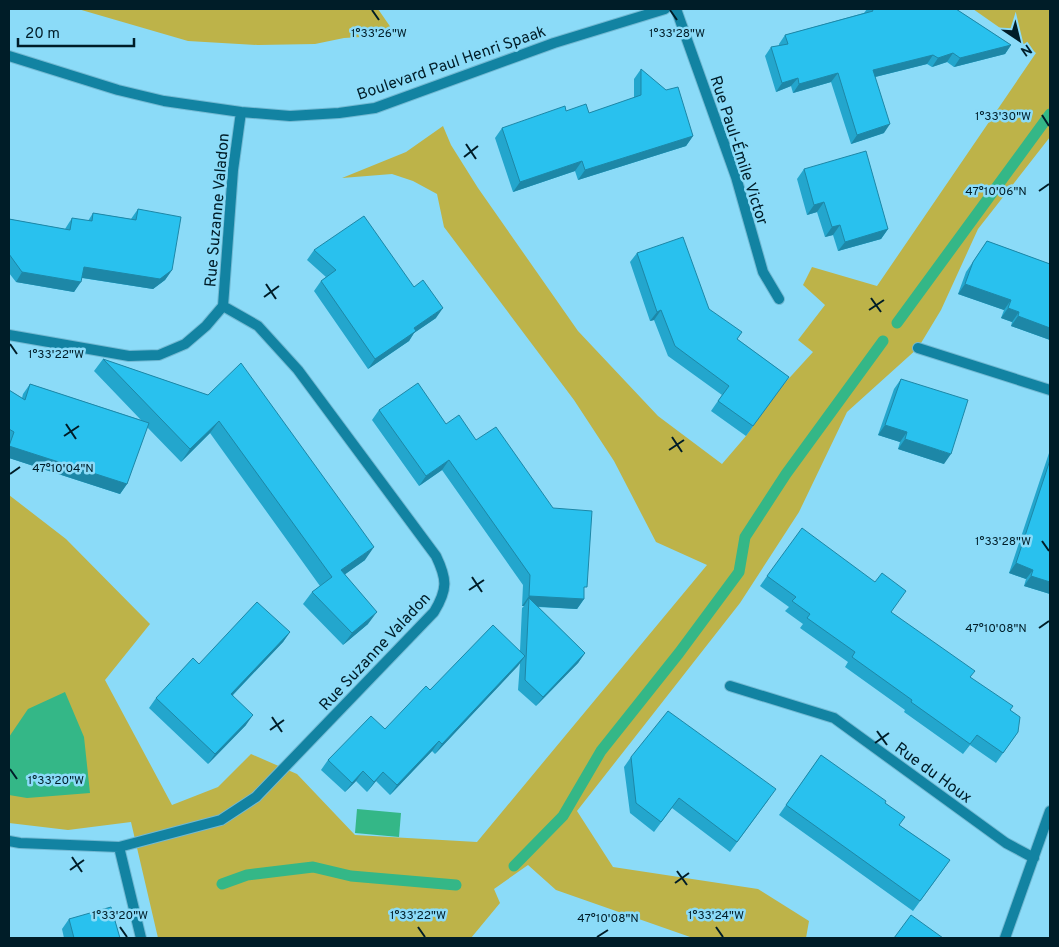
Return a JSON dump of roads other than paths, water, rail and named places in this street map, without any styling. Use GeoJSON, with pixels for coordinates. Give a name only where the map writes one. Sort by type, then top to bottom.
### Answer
{"type":"FeatureCollection","features":[{"type":"Feature","properties":{"kind":"street","name":"Boulevard Paul Henri Spaak"},"geometry":{"type":"LineString","coordinates":[[9,56],[118,90],[164,101],[241,112],[290,116],[339,114],[374,108],[554,42],[665,9]]}},
{"type":"Feature","properties":{"kind":"street","name":"Rue Paul-Émile Victor"},"geometry":{"type":"LineString","coordinates":[[676,9],[736,177],[763,272],[779,300]]}},
{"type":"Feature","properties":{"kind":"street","name":"Rue Suzanne Valadon"},"geometry":{"type":"LineString","coordinates":[[9,841],[119,846],[222,820],[250,801],[434,612],[443,598],[445,584],[443,571],[436,556],[298,370],[258,326],[224,306],[233,170],[241,112]]}},
{"type":"Feature","properties":{"kind":"street"},"geometry":{"type":"LineString","coordinates":[[9,334],[129,356],[159,354],[185,344],[206,326],[224,306]]}},
{"type":"Feature","properties":{"kind":"street"},"geometry":{"type":"LineString","coordinates":[[918,348],[1050,390]]}},
{"type":"Feature","properties":{"kind":"street","name":"Rue du Houx"},"geometry":{"type":"LineString","coordinates":[[730,686],[834,718],[1006,843],[1034,858]]}},
{"type":"Feature","properties":{"kind":"street"},"geometry":{"type":"LineString","coordinates":[[1005,938],[1050,811]]}},
{"type":"Feature","properties":{"kind":"street"},"geometry":{"type":"LineString","coordinates":[[119,846],[141,938]]}},
{"type":"Feature","properties":{"kind":"waterway"},"geometry":{"type":"LineString","coordinates":[[897,323],[1050,114]]}},
{"type":"Feature","properties":{"kind":"waterway"},"geometry":{"type":"LineString","coordinates":[[514,866],[563,816],[601,751],[679,653],[739,572],[745,537],[786,474],[883,341]]}},
{"type":"Feature","properties":{"kind":"waterway"},"geometry":{"type":"LineString","coordinates":[[222,884],[247,875],[313,867],[351,876],[456,885]]}}]}
